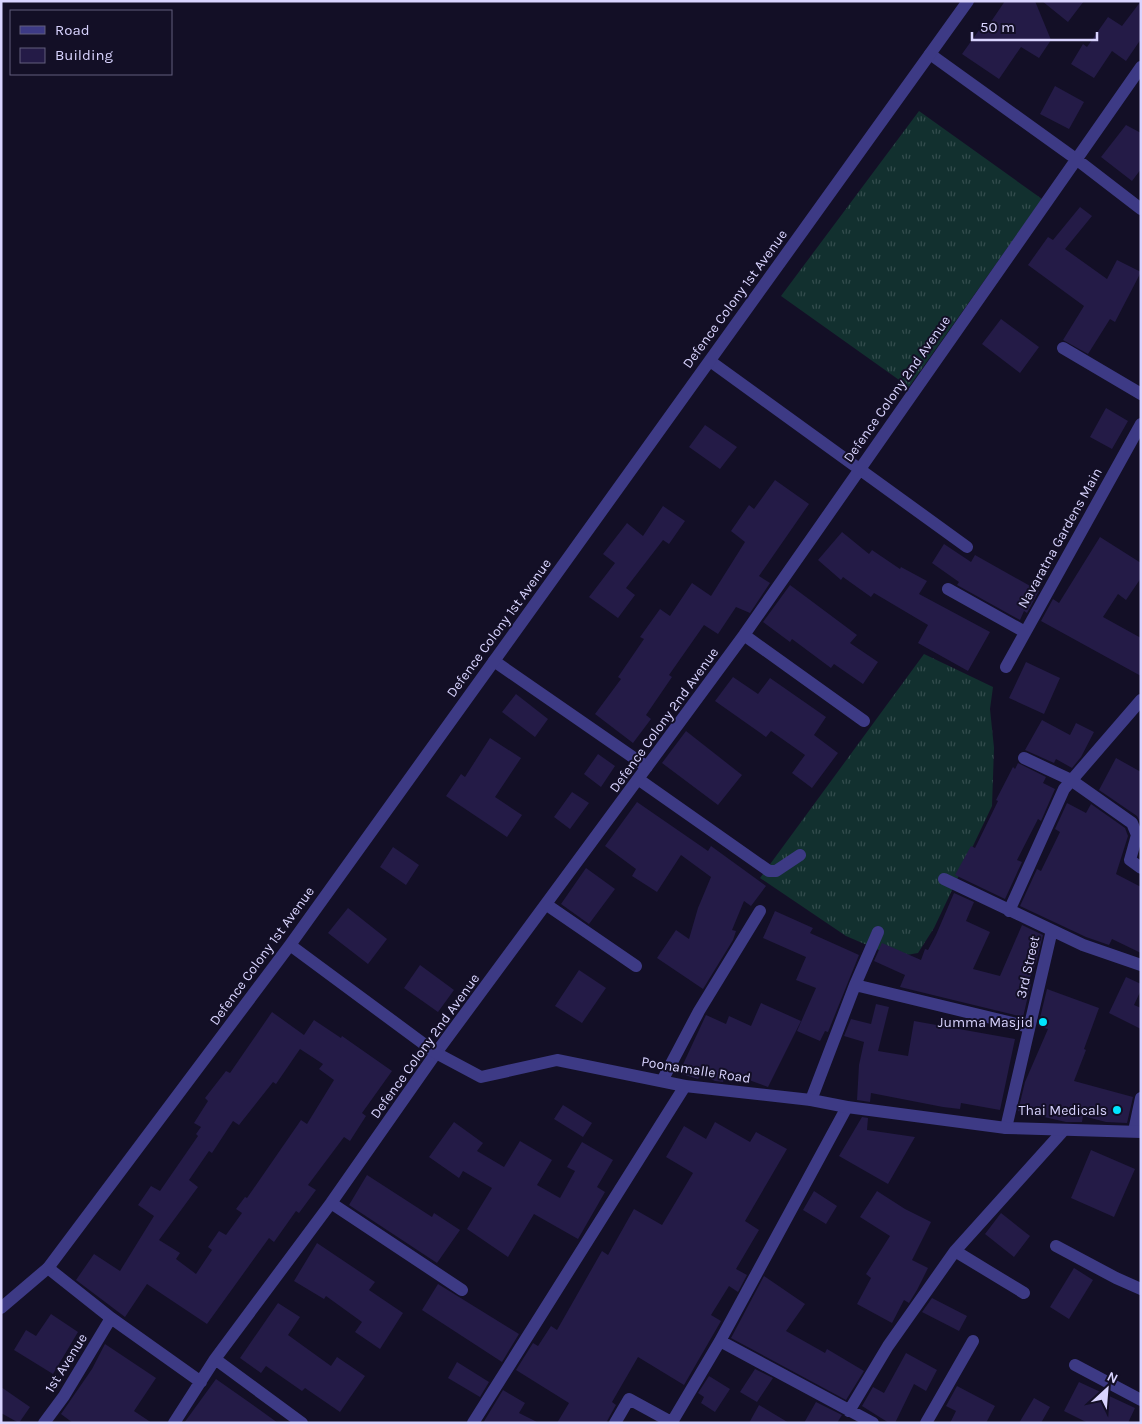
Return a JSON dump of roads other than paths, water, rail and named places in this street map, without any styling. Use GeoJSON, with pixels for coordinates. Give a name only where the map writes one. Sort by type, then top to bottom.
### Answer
{"type":"FeatureCollection","features":[{"type":"Feature","properties":{"kind":"street","name":"Defence Colony 1st Avenue"},"geometry":{"type":"LineString","coordinates":[[1,1308],[48,1268],[290,945],[968,1]]}},
{"type":"Feature","properties":{"kind":"street"},"geometry":{"type":"LineString","coordinates":[[930,54],[1076,159],[1141,209]]}},
{"type":"Feature","properties":{"kind":"street","name":"Defence Colony 2nd Avenue"},"geometry":{"type":"LineString","coordinates":[[174,1423],[215,1359],[332,1203],[436,1053],[547,905],[744,635],[1141,68]]}},
{"type":"Feature","properties":{"kind":"street"},"geometry":{"type":"LineString","coordinates":[[1063,348],[1141,394]]}},
{"type":"Feature","properties":{"kind":"street"},"geometry":{"type":"LineString","coordinates":[[710,361],[967,547]]}},
{"type":"Feature","properties":{"kind":"street","name":"Navaratna Gardens Main"},"geometry":{"type":"LineString","coordinates":[[1006,667],[1141,424]]}},
{"type":"Feature","properties":{"kind":"street"},"geometry":{"type":"LineString","coordinates":[[948,589],[1025,632]]}},
{"type":"Feature","properties":{"kind":"street"},"geometry":{"type":"LineString","coordinates":[[744,635],[864,721]]}},
{"type":"Feature","properties":{"kind":"street"},"geometry":{"type":"LineString","coordinates":[[494,660],[648,767]]}},
{"type":"Feature","properties":{"kind":"street"},"geometry":{"type":"LineString","coordinates":[[1009,911],[1064,789],[1141,700]]}},
{"type":"Feature","properties":{"kind":"street"},"geometry":{"type":"LineString","coordinates":[[1024,758],[1071,780],[1132,823],[1137,834],[1130,860],[1141,868]]}},
{"type":"Feature","properties":{"kind":"street"},"geometry":{"type":"LineString","coordinates":[[638,779],[769,872],[776,871],[800,855]]}},
{"type":"Feature","properties":{"kind":"street"},"geometry":{"type":"LineString","coordinates":[[944,879],[1083,945],[1141,964]]}},
{"type":"Feature","properties":{"kind":"street"},"geometry":{"type":"LineString","coordinates":[[547,905],[636,966]]}},
{"type":"Feature","properties":{"kind":"street"},"geometry":{"type":"LineString","coordinates":[[662,1081],[699,1012],[760,911]]}},
{"type":"Feature","properties":{"kind":"street","name":"3rd Street"},"geometry":{"type":"LineString","coordinates":[[1006,1128],[1052,930]]}},
{"type":"Feature","properties":{"kind":"street"},"geometry":{"type":"LineString","coordinates":[[811,1100],[855,985],[878,932]]}},
{"type":"Feature","properties":{"kind":"street","name":"Poonamalle Road"},"geometry":{"type":"LineString","coordinates":[[290,945],[436,1053],[481,1077],[557,1060],[685,1086],[811,1100],[847,1107],[1006,1128],[1137,1132]]}},
{"type":"Feature","properties":{"kind":"street"},"geometry":{"type":"LineString","coordinates":[[855,985],[1029,1027]]}},
{"type":"Feature","properties":{"kind":"street"},"geometry":{"type":"LineString","coordinates":[[473,1423],[685,1086]]}},
{"type":"Feature","properties":{"kind":"street"},"geometry":{"type":"LineString","coordinates":[[1137,1132],[1141,1098]]}},
{"type":"Feature","properties":{"kind":"street"},"geometry":{"type":"LineString","coordinates":[[615,1423],[629,1399],[673,1422],[720,1341],[847,1107]]}},
{"type":"Feature","properties":{"kind":"street"},"geometry":{"type":"LineString","coordinates":[[849,1411],[888,1346],[955,1251],[1063,1131]]}},
{"type":"Feature","properties":{"kind":"street"},"geometry":{"type":"LineString","coordinates":[[332,1203],[462,1290]]}},
{"type":"Feature","properties":{"kind":"street"},"geometry":{"type":"LineString","coordinates":[[1056,1246],[1141,1289]]}},
{"type":"Feature","properties":{"kind":"street"},"geometry":{"type":"LineString","coordinates":[[955,1251],[1024,1293]]}},
{"type":"Feature","properties":{"kind":"street"},"geometry":{"type":"LineString","coordinates":[[48,1268],[112,1318],[201,1382]]}},
{"type":"Feature","properties":{"kind":"street","name":"1st Avenue"},"geometry":{"type":"LineString","coordinates":[[44,1423],[64,1396],[112,1318]]}},
{"type":"Feature","properties":{"kind":"street"},"geometry":{"type":"LineString","coordinates":[[720,1341],[873,1423]]}},
{"type":"Feature","properties":{"kind":"street"},"geometry":{"type":"LineString","coordinates":[[926,1423],[973,1341]]}},
{"type":"Feature","properties":{"kind":"street"},"geometry":{"type":"LineString","coordinates":[[215,1359],[302,1423]]}},
{"type":"Feature","properties":{"kind":"street"},"geometry":{"type":"LineString","coordinates":[[1075,1365],[1141,1400]]}},
{"type":"Feature","properties":{"kind":"place","name":"Jumma Masjid"},"geometry":{"type":"Point","coordinates":[1043,1022]}},
{"type":"Feature","properties":{"kind":"place","name":"Thai Medicals"},"geometry":{"type":"Point","coordinates":[1117,1110]}}]}
